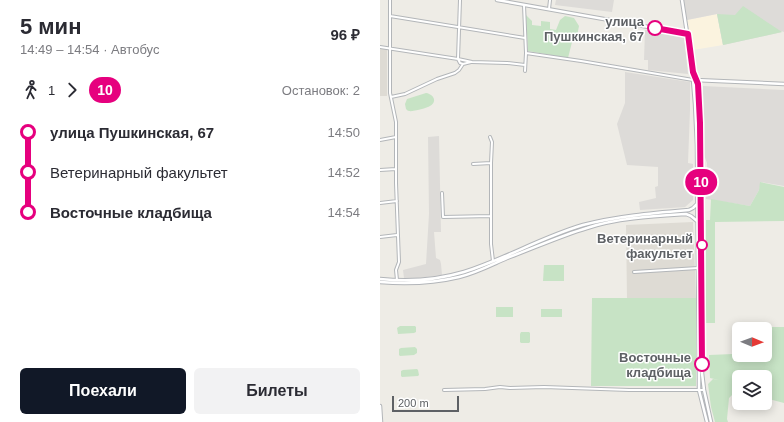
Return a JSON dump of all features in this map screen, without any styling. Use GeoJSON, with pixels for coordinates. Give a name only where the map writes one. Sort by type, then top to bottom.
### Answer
{"type":"FeatureCollection","features":[{"type":"Feature","properties":{"kind":"main road"},"geometry":{"type":"LineString","coordinates":[[497,0],[688,34]]}},
{"type":"Feature","properties":{"kind":"main road"},"geometry":{"type":"LineString","coordinates":[[682,0],[693,72],[697,138],[698,366],[700,390],[706,422]]}},
{"type":"Feature","properties":{"kind":"main road"},"geometry":{"type":"LineString","coordinates":[[693,72],[697,81],[700,123],[702,374],[711,422]]}},
{"type":"Feature","properties":{"kind":"main road"},"geometry":{"type":"LineString","coordinates":[[693,80],[784,84]]}},
{"type":"Feature","properties":{"kind":"main road"},"geometry":{"type":"LineString","coordinates":[[689,210],[697,204]]}},
{"type":"Feature","properties":{"kind":"main road"},"geometry":{"type":"LineString","coordinates":[[380,279],[424,280],[464,272],[558,236],[589,227],[618,221],[698,213],[701,209]]}},
{"type":"Feature","properties":{"kind":"main road"},"geometry":{"type":"LineString","coordinates":[[380,282],[430,282],[457,277],[482,269],[583,225],[614,218],[689,210],[698,213],[701,218]]}},
{"type":"Feature","properties":{"kind":"main road"},"geometry":{"type":"LineString","coordinates":[[688,214],[698,221]]}},
{"type":"Feature","properties":{"kind":"main road"},"geometry":{"type":"LineString","coordinates":[[380,406],[381,422]]}},
{"type":"Feature","properties":{"kind":"street"},"geometry":{"type":"LineString","coordinates":[[390,0],[390,97],[396,122],[397,235],[399,262],[396,270],[397,280]]}},
{"type":"Feature","properties":{"kind":"street"},"geometry":{"type":"LineString","coordinates":[[460,0],[458,59],[460,63],[463,64]]}},
{"type":"Feature","properties":{"kind":"street"},"geometry":{"type":"LineString","coordinates":[[549,9],[550,0]]}},
{"type":"Feature","properties":{"kind":"street"},"geometry":{"type":"LineString","coordinates":[[524,5],[526,52],[525,71]]}},
{"type":"Feature","properties":{"kind":"street"},"geometry":{"type":"LineString","coordinates":[[390,16],[525,38]]}},
{"type":"Feature","properties":{"kind":"street"},"geometry":{"type":"LineString","coordinates":[[380,48],[472,62],[525,65]]}},
{"type":"Feature","properties":{"kind":"street"},"geometry":{"type":"LineString","coordinates":[[526,52],[693,80]]}},
{"type":"Feature","properties":{"kind":"street"},"geometry":{"type":"LineString","coordinates":[[390,97],[405,94],[437,79],[455,73],[463,64],[472,62]]}},
{"type":"Feature","properties":{"kind":"street"},"geometry":{"type":"LineString","coordinates":[[490,137],[492,140],[491,244],[493,261]]}},
{"type":"Feature","properties":{"kind":"street"},"geometry":{"type":"LineString","coordinates":[[380,140],[396,138]]}},
{"type":"Feature","properties":{"kind":"street"},"geometry":{"type":"LineString","coordinates":[[473,164],[491,163]]}},
{"type":"Feature","properties":{"kind":"street"},"geometry":{"type":"LineString","coordinates":[[380,170],[396,169]]}},
{"type":"Feature","properties":{"kind":"street"},"geometry":{"type":"LineString","coordinates":[[442,193],[443,217],[491,216]]}},
{"type":"Feature","properties":{"kind":"street"},"geometry":{"type":"LineString","coordinates":[[380,203],[397,202]]}},
{"type":"Feature","properties":{"kind":"street"},"geometry":{"type":"LineString","coordinates":[[380,236],[397,235]]}},
{"type":"Feature","properties":{"kind":"street"},"geometry":{"type":"LineString","coordinates":[[634,272],[698,268]]}},
{"type":"Feature","properties":{"kind":"street"},"geometry":{"type":"LineString","coordinates":[[444,390],[500,387],[544,387],[704,390]]}},
{"type":"Feature","properties":{"kind":"shaded area"},"geometry":{"type":"Polygon","coordinates":[[[556,0],[614,0],[612,12],[555,5],[556,0]]]}},
{"type":"Feature","properties":{"kind":"shaded area"},"geometry":{"type":"Polygon","coordinates":[[[684,0],[784,0],[784,32],[781,31],[782,32],[723,45],[717,14],[687,20],[684,0]]]}},
{"type":"Feature","properties":{"kind":"shaded area"},"geometry":{"type":"Polygon","coordinates":[[[717,14],[723,45],[693,50],[687,20],[717,14]]]}},
{"type":"Feature","properties":{"kind":"shaded area"},"geometry":{"type":"Polygon","coordinates":[[[645,30],[684,35],[688,74],[648,70],[648,60],[644,60],[645,30]]]}},
{"type":"Feature","properties":{"kind":"shaded area"},"geometry":{"type":"Polygon","coordinates":[[[380,49],[387,50],[387,96],[380,96],[380,49]]]}},
{"type":"Feature","properties":{"kind":"shaded area"},"geometry":{"type":"Polygon","coordinates":[[[625,72],[690,82],[688,163],[693,164],[693,200],[685,207],[640,210],[639,202],[656,198],[655,187],[658,186],[658,167],[627,165],[617,124],[625,103],[625,72]]]}},
{"type":"Feature","properties":{"kind":"shaded area"},"geometry":{"type":"Polygon","coordinates":[[[703,86],[784,90],[784,186],[761,182],[759,190],[750,206],[706,199],[707,163],[704,155],[703,86]]]}},
{"type":"Feature","properties":{"kind":"shaded area"},"geometry":{"type":"Polygon","coordinates":[[[439,136],[441,232],[434,232],[436,258],[440,260],[442,275],[404,278],[403,270],[426,264],[429,214],[428,137],[439,136]]]}},
{"type":"Feature","properties":{"kind":"shaded area"},"geometry":{"type":"Polygon","coordinates":[[[693,222],[696,298],[627,298],[626,225],[693,222]]]}},
{"type":"Feature","properties":{"kind":"green space"},"geometry":{"type":"Polygon","coordinates":[[[743,6],[782,32],[723,45],[717,14],[735,15],[743,6]]]}},
{"type":"Feature","properties":{"kind":"green space"},"geometry":{"type":"Polygon","coordinates":[[[526,15],[532,21],[532,25],[541,26],[541,21],[550,22],[550,29],[556,30],[560,20],[565,16],[574,18],[579,26],[576,41],[572,42],[568,58],[528,51],[526,15]]]}},
{"type":"Feature","properties":{"kind":"green space"},"geometry":{"type":"Polygon","coordinates":[[[426,93],[434,98],[434,102],[430,106],[413,111],[406,109],[405,104],[407,99],[426,93]]]}},
{"type":"Feature","properties":{"kind":"green space"},"geometry":{"type":"Polygon","coordinates":[[[760,182],[784,187],[784,221],[715,222],[715,323],[706,323],[706,220],[710,220],[711,199],[750,206],[759,190],[760,182]]]}},
{"type":"Feature","properties":{"kind":"green space"},"geometry":{"type":"Polygon","coordinates":[[[544,265],[564,265],[564,281],[543,281],[544,265]]]}},
{"type":"Feature","properties":{"kind":"green space"},"geometry":{"type":"Polygon","coordinates":[[[592,298],[696,298],[696,386],[591,386],[592,298]]]}},
{"type":"Feature","properties":{"kind":"green space"},"geometry":{"type":"Polygon","coordinates":[[[496,307],[513,307],[513,317],[496,317],[496,307]]]}},
{"type":"Feature","properties":{"kind":"green space"},"geometry":{"type":"Polygon","coordinates":[[[541,309],[562,309],[562,317],[541,317],[541,309]]]}},
{"type":"Feature","properties":{"kind":"green space"},"geometry":{"type":"Polygon","coordinates":[[[400,326],[415,326],[416,332],[398,334],[397,328],[400,326]]]}},
{"type":"Feature","properties":{"kind":"green space"},"geometry":{"type":"Polygon","coordinates":[[[772,327],[784,327],[784,403],[772,400],[772,370],[732,370],[732,395],[729,398],[728,422],[715,422],[711,407],[708,384],[713,379],[719,380],[710,378],[709,355],[732,354],[732,362],[772,362],[772,327]]]}},
{"type":"Feature","properties":{"kind":"green space"},"geometry":{"type":"Polygon","coordinates":[[[521,332],[530,333],[529,343],[520,342],[521,332]]]}},
{"type":"Feature","properties":{"kind":"green space"},"geometry":{"type":"Polygon","coordinates":[[[415,347],[417,349],[417,353],[414,355],[399,355],[399,349],[401,348],[415,347]]]}},
{"type":"Feature","properties":{"kind":"green space"},"geometry":{"type":"Polygon","coordinates":[[[417,369],[418,376],[401,376],[401,371],[403,370],[417,369]]]}},
{"type":"Feature","properties":{"kind":"bus line","name":"10"},"geometry":{"type":"LineString","coordinates":[[655,28],[688,34],[693,72],[698,84],[700,123],[702,364]]}},
{"type":"Feature","properties":{"kind":"place","name":"улица Пушкинская, 67"},"geometry":{"type":"Point","coordinates":[655,28]}},
{"type":"Feature","properties":{"kind":"place","name":"Ветеринарный факультет"},"geometry":{"type":"Point","coordinates":[702,245]}},
{"type":"Feature","properties":{"kind":"place","name":"Восточные кладбища"},"geometry":{"type":"Point","coordinates":[702,364]}}]}
